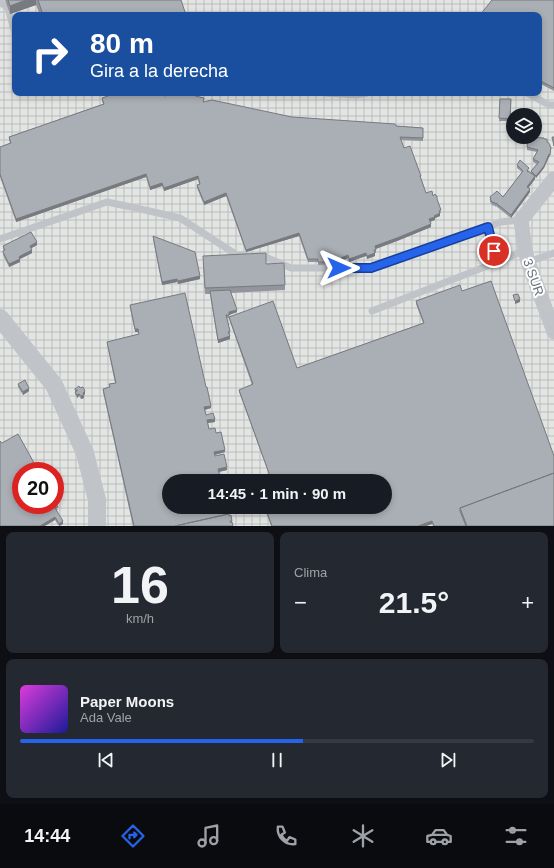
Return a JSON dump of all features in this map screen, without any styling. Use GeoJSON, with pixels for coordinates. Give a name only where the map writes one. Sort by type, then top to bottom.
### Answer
{"type":"FeatureCollection","features":[{"type":"Feature","properties":{"kind":"street"},"geometry":{"type":"LineString","coordinates":[[521,220],[554,179]]}},
{"type":"Feature","properties":{"kind":"street","name":"3 SUR"},"geometry":{"type":"LineString","coordinates":[[521,220],[527,256],[554,332]]}},
{"type":"Feature","properties":{"kind":"street"},"geometry":{"type":"LineString","coordinates":[[0,318],[54,385],[85,453],[97,500],[97,526]]}},
{"type":"Feature","properties":{"kind":"lane"},"geometry":{"type":"LineString","coordinates":[[0,2],[8,8],[12,22]]}},
{"type":"Feature","properties":{"kind":"lane"},"geometry":{"type":"LineString","coordinates":[[532,96],[549,105],[554,105]]}},
{"type":"Feature","properties":{"kind":"lane"},"geometry":{"type":"LineString","coordinates":[[0,239],[107,202],[180,218],[237,255],[264,256],[291,268],[371,268],[501,222],[521,220]]}},
{"type":"Feature","properties":{"kind":"lane"},"geometry":{"type":"LineString","coordinates":[[488,227],[497,262]]}},
{"type":"Feature","properties":{"kind":"lane"},"geometry":{"type":"LineString","coordinates":[[372,311],[497,262],[554,252]]}},
{"type":"Feature","properties":{"kind":"shaded area"},"geometry":{"type":"Polygon","coordinates":[[[0,0],[554,0],[554,526],[0,526],[0,0]]]}},
{"type":"Feature","properties":{"kind":"building"},"geometry":{"type":"Polygon","coordinates":[[[8,0],[26,0],[10,6],[8,0]]]}},
{"type":"Feature","properties":{"kind":"building"},"geometry":{"type":"Polygon","coordinates":[[[38,0],[181,0],[185,12],[42,12],[38,0]]]}},
{"type":"Feature","properties":{"kind":"building"},"geometry":{"type":"Polygon","coordinates":[[[492,0],[554,0],[554,88],[542,82],[542,12],[482,12],[492,0]]]}},
{"type":"Feature","properties":{"kind":"building"},"geometry":{"type":"Polygon","coordinates":[[[108,96],[196,96],[204,98],[203,102],[212,100],[292,117],[395,124],[396,126],[423,128],[423,138],[400,137],[404,148],[410,146],[426,193],[432,191],[433,196],[435,194],[437,196],[441,210],[439,211],[440,213],[429,219],[431,224],[375,246],[375,253],[367,256],[366,253],[349,259],[348,255],[341,258],[341,262],[318,262],[318,259],[308,259],[299,233],[246,250],[226,193],[204,202],[197,185],[200,184],[198,176],[164,188],[162,183],[150,187],[146,174],[16,219],[0,174],[0,147],[11,143],[9,137],[104,104],[102,98],[108,96]]]}},
{"type":"Feature","properties":{"kind":"building"},"geometry":{"type":"Polygon","coordinates":[[[500,99],[511,99],[511,108],[506,108],[506,119],[499,118],[500,99]]]}},
{"type":"Feature","properties":{"kind":"building"},"geometry":{"type":"Polygon","coordinates":[[[542,138],[547,139],[547,142],[551,147],[550,155],[549,154],[544,166],[536,176],[531,171],[539,162],[533,159],[538,150],[527,147],[527,144],[542,144],[542,138]]]}},
{"type":"Feature","properties":{"kind":"building"},"geometry":{"type":"Polygon","coordinates":[[[520,160],[529,168],[527,171],[535,176],[527,187],[530,189],[511,215],[496,203],[493,203],[490,197],[497,191],[503,197],[523,171],[517,165],[520,160]]]}},
{"type":"Feature","properties":{"kind":"building"},"geometry":{"type":"Polygon","coordinates":[[[31,232],[37,242],[30,246],[32,250],[20,256],[20,259],[9,264],[3,252],[5,250],[3,246],[31,232]]]}},
{"type":"Feature","properties":{"kind":"building"},"geometry":{"type":"Polygon","coordinates":[[[153,236],[195,252],[200,276],[178,281],[177,279],[162,282],[153,236]]]}},
{"type":"Feature","properties":{"kind":"building"},"geometry":{"type":"Polygon","coordinates":[[[266,253],[266,264],[284,263],[285,285],[205,288],[203,256],[266,253]]]}},
{"type":"Feature","properties":{"kind":"building"},"geometry":{"type":"Polygon","coordinates":[[[491,281],[554,456],[554,473],[460,508],[466,526],[434,526],[432,521],[418,526],[272,526],[268,514],[392,514],[392,474],[269,474],[239,390],[253,384],[229,317],[273,301],[297,368],[424,323],[416,301],[460,285],[462,291],[491,281]]]}},
{"type":"Feature","properties":{"kind":"building"},"geometry":{"type":"Polygon","coordinates":[[[230,290],[237,310],[229,312],[229,315],[226,315],[230,331],[228,332],[230,336],[218,340],[210,291],[230,290]]]}},
{"type":"Feature","properties":{"kind":"building"},"geometry":{"type":"Polygon","coordinates":[[[185,293],[211,406],[204,407],[206,415],[213,413],[215,419],[207,420],[209,429],[215,428],[216,433],[221,432],[225,450],[214,452],[215,456],[224,454],[227,467],[218,469],[219,474],[162,474],[162,514],[228,514],[175,526],[134,526],[103,389],[110,387],[109,384],[116,383],[107,342],[139,334],[138,329],[135,329],[130,305],[185,293]]]}},
{"type":"Feature","properties":{"kind":"building"},"geometry":{"type":"Polygon","coordinates":[[[518,294],[520,299],[515,301],[513,295],[518,294]]]}},
{"type":"Feature","properties":{"kind":"building"},"geometry":{"type":"Polygon","coordinates":[[[25,380],[29,388],[23,392],[18,384],[25,380]]]}},
{"type":"Feature","properties":{"kind":"building"},"geometry":{"type":"Polygon","coordinates":[[[79,386],[80,388],[83,387],[85,391],[83,393],[84,395],[77,395],[75,392],[77,390],[75,389],[79,386]]]}},
{"type":"Feature","properties":{"kind":"building"},"geometry":{"type":"Polygon","coordinates":[[[18,434],[34,462],[12,462],[12,514],[59,514],[63,521],[59,524],[55,517],[40,526],[0,526],[0,441],[2,443],[18,434]]]}},
{"type":"Feature","properties":{"kind":"building"},"geometry":{"type":"Polygon","coordinates":[[[554,473],[554,526],[467,526],[460,508],[554,473]]]}},
{"type":"Feature","properties":{"kind":"building"},"geometry":{"type":"Polygon","coordinates":[[[229,514],[229,516],[231,515],[232,521],[230,521],[231,523],[232,522],[233,526],[175,526],[229,514]]]}},
{"type":"Feature","properties":{"kind":"route"},"geometry":{"type":"LineString","coordinates":[[339,268],[371,268],[488,227],[494,251]]}}]}
